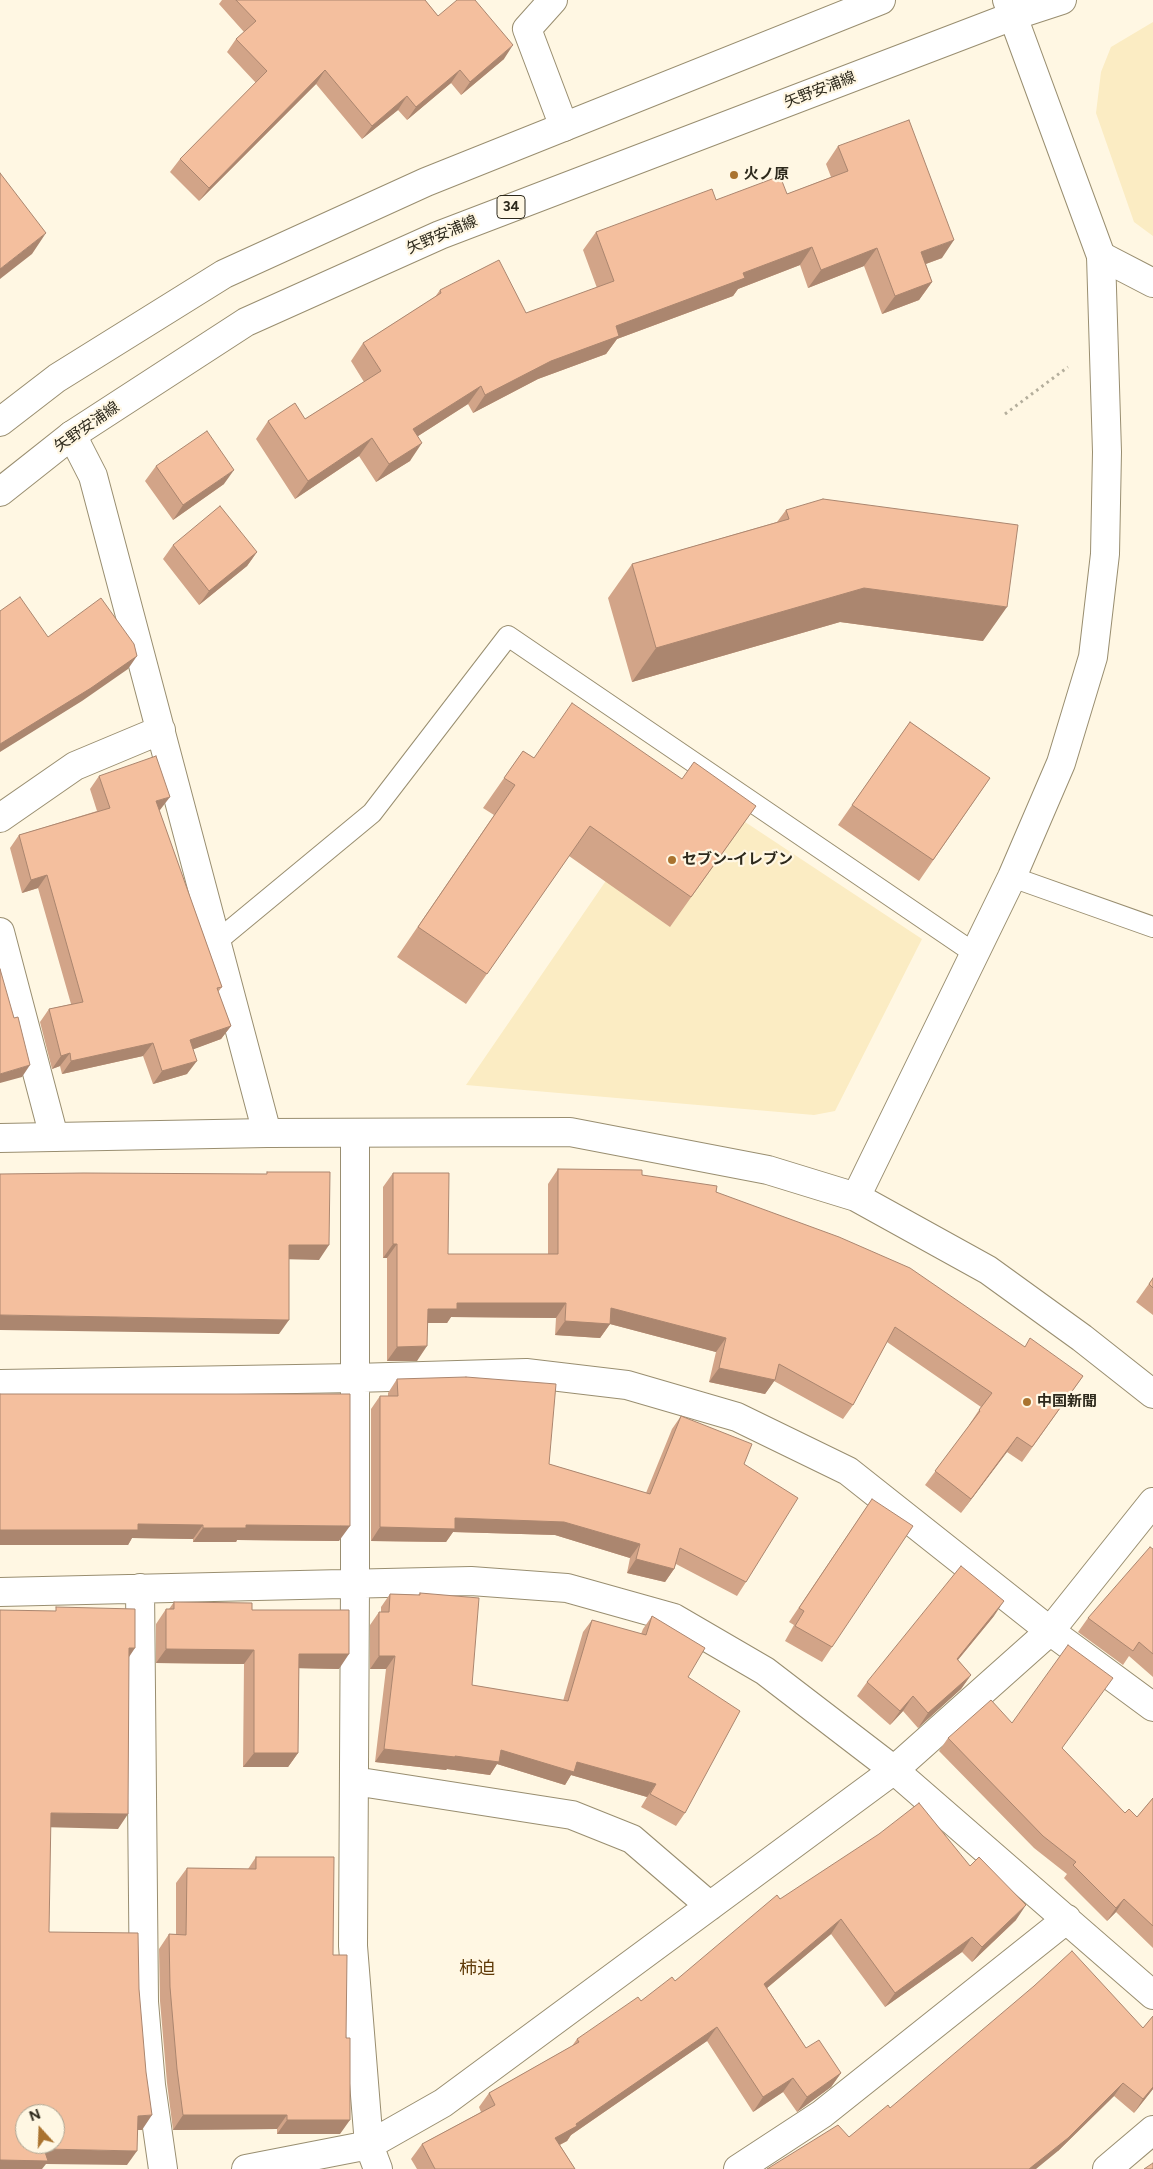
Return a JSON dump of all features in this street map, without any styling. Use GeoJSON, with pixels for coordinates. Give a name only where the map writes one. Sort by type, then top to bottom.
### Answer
{"type":"FeatureCollection","features":[{"type":"Feature","properties":{"kind":"street"},"geometry":{"type":"LineString","coordinates":[[553,0],[527,29],[564,127]]}},
{"type":"Feature","properties":{"kind":"street"},"geometry":{"type":"LineString","coordinates":[[0,422],[57,378],[224,274],[426,182],[881,0]]}},
{"type":"Feature","properties":{"kind":"street","name":"矢野安浦線"},"geometry":{"type":"LineString","coordinates":[[0,492],[72,434],[246,322],[440,235],[1010,8],[1062,0]]}},
{"type":"Feature","properties":{"kind":"street"},"geometry":{"type":"LineString","coordinates":[[856,1197],[1012,877],[1061,763],[1093,657],[1105,554],[1106,480],[1101,256],[1010,8]]}},
{"type":"Feature","properties":{"kind":"street"},"geometry":{"type":"LineString","coordinates":[[1101,256],[1153,283]]}},
{"type":"Feature","properties":{"kind":"street"},"geometry":{"type":"LineString","coordinates":[[72,434],[93,476],[267,1133]]}},
{"type":"Feature","properties":{"kind":"street"},"geometry":{"type":"LineString","coordinates":[[0,818],[76,766],[160,730]]}},
{"type":"Feature","properties":{"kind":"street"},"geometry":{"type":"LineString","coordinates":[[0,932],[54,1137]]}},
{"type":"Feature","properties":{"kind":"street"},"geometry":{"type":"LineString","coordinates":[[0,1138],[267,1133],[570,1132],[768,1170],[856,1197],[988,1270],[1082,1338],[1153,1394]]}},
{"type":"Feature","properties":{"kind":"street"},"geometry":{"type":"LineString","coordinates":[[355,1133],[356,1584],[353,1946],[373,2157]]}},
{"type":"Feature","properties":{"kind":"street"},"geometry":{"type":"LineString","coordinates":[[0,1384],[526,1373],[628,1386],[737,1417],[848,1471],[1050,1631],[1153,1707]]}},
{"type":"Feature","properties":{"kind":"street"},"geometry":{"type":"LineString","coordinates":[[246,2169],[373,2157],[443,2103],[894,1770],[1050,1631],[1153,1502]]}},
{"type":"Feature","properties":{"kind":"street"},"geometry":{"type":"LineString","coordinates":[[0,1592],[471,1581],[567,1588],[674,1618],[765,1671],[894,1770],[1153,1995]]}},
{"type":"Feature","properties":{"kind":"street"},"geometry":{"type":"LineString","coordinates":[[140,1588],[144,2002],[151,2085],[163,2169]]}},
{"type":"Feature","properties":{"kind":"street"},"geometry":{"type":"LineString","coordinates":[[354,1781],[572,1815],[632,1839],[710,1906]]}},
{"type":"Feature","properties":{"kind":"street"},"geometry":{"type":"LineString","coordinates":[[738,2169],[822,2114],[1067,1920]]}},
{"type":"Feature","properties":{"kind":"street"},"geometry":{"type":"LineString","coordinates":[[1107,2169],[1153,2130]]}},
{"type":"Feature","properties":{"kind":"lane"},"geometry":{"type":"LineString","coordinates":[[216,942],[372,813],[508,636],[974,953]]}},
{"type":"Feature","properties":{"kind":"lane"},"geometry":{"type":"LineString","coordinates":[[1012,877],[1153,927]]}},
{"type":"Feature","properties":{"kind":"path"},"geometry":{"type":"LineString","coordinates":[[1005,414],[1075,362]]}},
{"type":"Feature","properties":{"kind":"shaded area"},"geometry":{"type":"Polygon","coordinates":[[[1153,22],[1153,236],[1134,222],[1096,113],[1101,72],[1111,47],[1153,22]]]}},
{"type":"Feature","properties":{"kind":"shaded area"},"geometry":{"type":"Polygon","coordinates":[[[677,777],[922,939],[835,1111],[814,1115],[466,1085],[677,777]]]}},
{"type":"Feature","properties":{"kind":"building"},"geometry":{"type":"Polygon","coordinates":[[[236,0],[425,0],[438,16],[457,0],[475,0],[513,45],[470,82],[460,70],[416,107],[407,96],[372,126],[325,70],[209,188],[180,159],[267,71],[236,39],[256,21],[236,0]]]}},
{"type":"Feature","properties":{"kind":"building"},"geometry":{"type":"Polygon","coordinates":[[[909,120],[954,240],[921,252],[932,282],[895,296],[877,248],[821,270],[812,247],[743,273],[745,278],[616,326],[619,336],[551,361],[485,395],[481,386],[413,429],[422,443],[389,464],[372,438],[308,481],[268,421],[295,403],[305,419],[381,371],[363,343],[441,293],[440,290],[499,260],[526,313],[614,281],[596,232],[712,189],[716,200],[780,176],[787,194],[848,171],[838,146],[909,120]]]}},
{"type":"Feature","properties":{"kind":"building"},"geometry":{"type":"Polygon","coordinates":[[[0,173],[46,233],[0,269],[0,173]]]}},
{"type":"Feature","properties":{"kind":"building"},"geometry":{"type":"Polygon","coordinates":[[[207,431],[234,470],[183,505],[156,466],[207,431]]]}},
{"type":"Feature","properties":{"kind":"building"},"geometry":{"type":"Polygon","coordinates":[[[823,499],[1018,525],[1007,607],[864,588],[656,648],[632,564],[789,519],[786,510],[823,499]]]}},
{"type":"Feature","properties":{"kind":"building"},"geometry":{"type":"Polygon","coordinates":[[[220,506],[257,552],[209,591],[173,545],[220,506]]]}},
{"type":"Feature","properties":{"kind":"building"},"geometry":{"type":"Polygon","coordinates":[[[20,597],[48,637],[101,598],[134,644],[137,656],[91,688],[0,744],[0,611],[20,597]]]}},
{"type":"Feature","properties":{"kind":"building"},"geometry":{"type":"Polygon","coordinates":[[[572,703],[682,779],[694,762],[756,806],[691,897],[590,826],[487,974],[418,927],[515,785],[504,778],[523,751],[534,758],[572,703]]]}},
{"type":"Feature","properties":{"kind":"building"},"geometry":{"type":"Polygon","coordinates":[[[910,722],[990,778],[933,860],[852,805],[910,722]]]}},
{"type":"Feature","properties":{"kind":"building"},"geometry":{"type":"Polygon","coordinates":[[[156,756],[170,797],[156,801],[222,987],[217,988],[231,1026],[190,1040],[197,1061],[162,1071],[153,1043],[71,1061],[70,1053],[61,1056],[49,1009],[83,1002],[47,875],[31,880],[19,835],[110,808],[99,776],[156,756]]]}},
{"type":"Feature","properties":{"kind":"building"},"geometry":{"type":"Polygon","coordinates":[[[0,969],[14,1018],[18,1017],[30,1065],[0,1074],[0,969]]]}},
{"type":"Feature","properties":{"kind":"building"},"geometry":{"type":"Polygon","coordinates":[[[558,1169],[642,1170],[642,1175],[717,1186],[716,1192],[839,1237],[910,1268],[1025,1347],[1030,1338],[1083,1376],[1032,1447],[1017,1437],[971,1499],[935,1471],[992,1393],[895,1327],[853,1405],[779,1364],[775,1380],[719,1368],[726,1338],[611,1308],[610,1324],[565,1321],[566,1303],[457,1303],[457,1309],[428,1309],[427,1346],[397,1347],[397,1244],[393,1244],[393,1173],[449,1173],[448,1254],[558,1254],[558,1169]]]}},
{"type":"Feature","properties":{"kind":"building"},"geometry":{"type":"Polygon","coordinates":[[[267,1172],[330,1172],[329,1245],[289,1245],[289,1320],[0,1315],[0,1174],[267,1174],[267,1172]]]}},
{"type":"Feature","properties":{"kind":"building"},"geometry":{"type":"Polygon","coordinates":[[[1153,1278],[1153,1288],[1149,1284],[1153,1278]]]}},
{"type":"Feature","properties":{"kind":"building"},"geometry":{"type":"Polygon","coordinates":[[[466,1377],[556,1384],[549,1464],[650,1494],[681,1416],[752,1444],[744,1464],[798,1498],[746,1582],[680,1548],[674,1569],[636,1559],[640,1544],[564,1522],[455,1518],[455,1529],[380,1527],[380,1396],[398,1396],[397,1379],[466,1377]]]}},
{"type":"Feature","properties":{"kind":"building"},"geometry":{"type":"Polygon","coordinates":[[[0,1394],[350,1394],[350,1526],[246,1525],[246,1528],[203,1528],[203,1525],[138,1524],[138,1530],[0,1530],[0,1394]]]}},
{"type":"Feature","properties":{"kind":"building"},"geometry":{"type":"Polygon","coordinates":[[[872,1499],[913,1526],[832,1647],[795,1626],[804,1611],[799,1608],[872,1499]]]}},
{"type":"Feature","properties":{"kind":"building"},"geometry":{"type":"Polygon","coordinates":[[[1150,1547],[1153,1549],[1153,1654],[1139,1642],[1133,1651],[1088,1618],[1150,1547]]]}},
{"type":"Feature","properties":{"kind":"building"},"geometry":{"type":"Polygon","coordinates":[[[961,1566],[1004,1601],[957,1659],[971,1675],[928,1713],[913,1696],[900,1711],[867,1682],[961,1566]]]}},
{"type":"Feature","properties":{"kind":"building"},"geometry":{"type":"Polygon","coordinates":[[[420,1593],[479,1598],[472,1685],[568,1701],[592,1620],[646,1635],[652,1616],[705,1648],[688,1677],[740,1711],[685,1813],[650,1794],[656,1784],[577,1762],[574,1772],[501,1750],[499,1762],[384,1749],[395,1656],[379,1656],[379,1612],[389,1612],[390,1594],[420,1595],[420,1593]]]}},
{"type":"Feature","properties":{"kind":"building"},"geometry":{"type":"Polygon","coordinates":[[[174,1602],[252,1603],[252,1610],[349,1610],[349,1654],[299,1654],[298,1753],[254,1753],[254,1650],[166,1649],[166,1609],[174,1609],[174,1602]]]}},
{"type":"Feature","properties":{"kind":"building"},"geometry":{"type":"Polygon","coordinates":[[[56,1607],[135,1609],[135,1648],[129,1648],[128,1814],[51,1813],[49,1932],[138,1933],[139,1989],[146,2072],[152,2115],[138,2116],[137,2151],[65,2149],[65,2104],[15,2104],[15,2154],[46,2154],[48,2161],[0,2160],[0,1610],[56,1611],[56,1607]]]}},
{"type":"Feature","properties":{"kind":"building"},"geometry":{"type":"Polygon","coordinates":[[[1068,1645],[1113,1678],[1062,1748],[1125,1813],[1129,1809],[1137,1817],[1153,1798],[1153,1926],[1124,1899],[1116,1908],[1073,1865],[1076,1862],[1043,1836],[948,1738],[991,1700],[1012,1723],[1068,1645]]]}},
{"type":"Feature","properties":{"kind":"building"},"geometry":{"type":"Polygon","coordinates":[[[919,1803],[970,1866],[979,1857],[1026,1905],[982,1947],[972,1937],[895,1993],[841,1919],[764,1984],[806,2048],[819,2040],[841,2073],[807,2097],[793,2078],[763,2097],[717,2027],[576,2124],[577,2126],[555,2138],[575,2169],[435,2169],[422,2144],[495,2105],[489,2093],[579,2042],[577,2039],[638,1997],[641,2001],[672,1977],[675,1981],[777,1895],[780,1899],[879,1834],[919,1803]]]}},
{"type":"Feature","properties":{"kind":"building"},"geometry":{"type":"Polygon","coordinates":[[[256,1857],[334,1857],[333,1955],[347,1955],[346,2038],[350,2038],[350,2120],[287,2120],[287,2115],[183,2115],[170,1987],[169,1934],[186,1935],[187,1868],[256,1869],[256,1857]]]}},
{"type":"Feature","properties":{"kind":"building"},"geometry":{"type":"Polygon","coordinates":[[[1072,1951],[1143,2028],[1153,2016],[1153,2087],[1143,2099],[1123,2083],[1068,2138],[1029,2169],[767,2169],[838,2125],[849,2137],[888,2105],[890,2108],[1034,1986],[1072,1951]]]}},
{"type":"Feature","properties":{"kind":"building"},"geometry":{"type":"Polygon","coordinates":[[[1153,2163],[1153,2169],[1144,2169],[1153,2163]]]}},
{"type":"Feature","properties":{"kind":"place","name":"火ノ原"},"geometry":{"type":"Point","coordinates":[734,175]}},
{"type":"Feature","properties":{"kind":"place","name":"セブン-イレブン"},"geometry":{"type":"Point","coordinates":[672,860]}},
{"type":"Feature","properties":{"kind":"place","name":"中国新聞"},"geometry":{"type":"Point","coordinates":[1027,1402]}},
{"type":"Feature","properties":{"kind":"district","name":"柿迫"},"geometry":{"type":"Point","coordinates":[477,1969]}}]}
